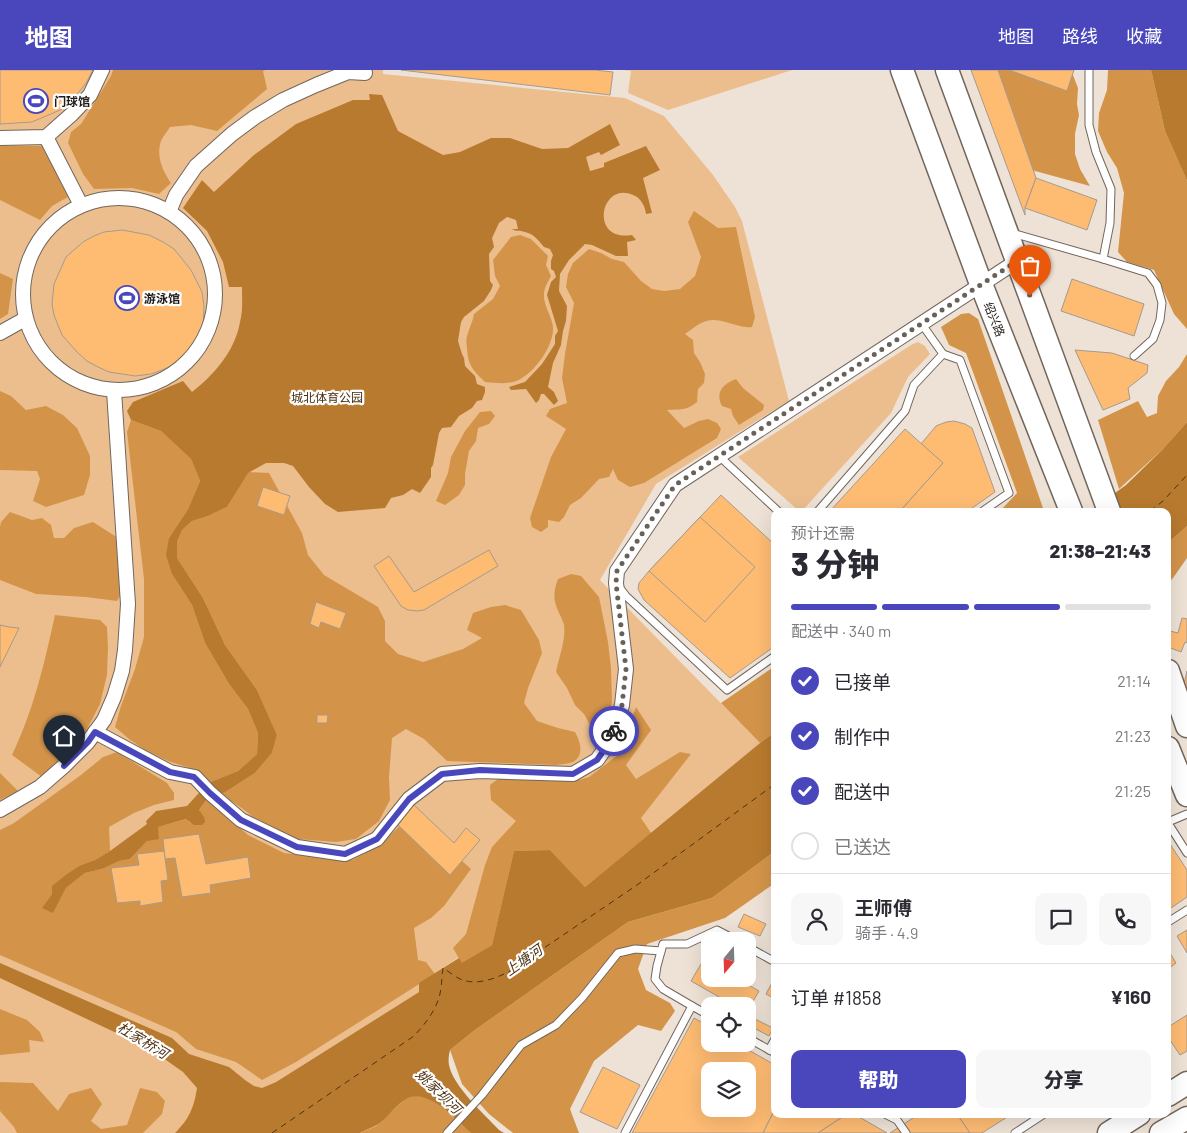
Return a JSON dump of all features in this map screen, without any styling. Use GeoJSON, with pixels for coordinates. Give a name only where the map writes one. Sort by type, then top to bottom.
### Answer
{"type":"FeatureCollection","features":[{"type":"Feature","properties":{"kind":"main road","name":"绍兴路"},"geometry":{"type":"LineString","coordinates":[[902,70],[981,284],[1070,508]]}},
{"type":"Feature","properties":{"kind":"main road"},"geometry":{"type":"LineString","coordinates":[[947,70],[1107,508]]}},
{"type":"Feature","properties":{"kind":"main road"},"geometry":{"type":"LineString","coordinates":[[1171,680],[1187,726]]}},
{"type":"Feature","properties":{"kind":"main road"},"geometry":{"type":"LineString","coordinates":[[1171,755],[1187,795]]}},
{"type":"Feature","properties":{"kind":"main road"},"geometry":{"type":"LineString","coordinates":[[1110,1133],[1132,1118]]}},
{"type":"Feature","properties":{"kind":"main road"},"geometry":{"type":"LineString","coordinates":[[1162,1133],[1187,1118]]}},
{"type":"Feature","properties":{"kind":"street"},"geometry":{"type":"LineString","coordinates":[[0,138],[46,136],[72,114],[90,95],[102,70]]}},
{"type":"Feature","properties":{"kind":"street"},"geometry":{"type":"LineString","coordinates":[[170,212],[176,195],[196,166],[247,123],[283,100],[316,85],[348,72],[366,73]]}},
{"type":"Feature","properties":{"kind":"street"},"geometry":{"type":"LineString","coordinates":[[46,136],[81,205]]}},
{"type":"Feature","properties":{"kind":"street"},"geometry":{"type":"LineString","coordinates":[[126,198],[149,202],[170,212],[190,228],[205,249],[215,281],[216,298],[212,323],[201,347],[184,366],[163,381],[139,389],[114,391],[90,386],[68,376],[49,361],[34,341],[25,319],[22,296],[24,274],[31,253],[44,233],[61,217],[81,205],[103,199],[126,198]]}},
{"type":"Feature","properties":{"kind":"street"},"geometry":{"type":"LineString","coordinates":[[95,732],[170,772],[194,777],[241,820],[297,847],[345,854],[377,839],[409,799],[442,774],[480,770],[573,774],[597,760],[613,737],[622,705],[626,669],[616,583],[617,571],[675,485],[1017,261]]}},
{"type":"Feature","properties":{"kind":"street"},"geometry":{"type":"LineString","coordinates":[[0,333],[25,319]]}},
{"type":"Feature","properties":{"kind":"street"},"geometry":{"type":"LineString","coordinates":[[0,810],[40,787],[88,742],[104,720],[122,671],[128,604],[114,391]]}},
{"type":"Feature","properties":{"kind":"lane"},"geometry":{"type":"LineString","coordinates":[[1089,70],[1089,125],[1096,152],[1111,189],[1110,223],[1103,259]]}},
{"type":"Feature","properties":{"kind":"lane"},"geometry":{"type":"LineString","coordinates":[[1006,232],[1103,259],[1148,274],[1157,285],[1162,303],[1160,320],[1153,339],[1134,356]]}},
{"type":"Feature","properties":{"kind":"lane"},"geometry":{"type":"LineString","coordinates":[[921,323],[943,354],[960,360],[1009,493],[987,508]]}},
{"type":"Feature","properties":{"kind":"lane"},"geometry":{"type":"LineString","coordinates":[[821,508],[905,411],[914,385],[943,354]]}},
{"type":"Feature","properties":{"kind":"lane"},"geometry":{"type":"LineString","coordinates":[[719,456],[775,508]]}},
{"type":"Feature","properties":{"kind":"lane"},"geometry":{"type":"LineString","coordinates":[[616,583],[626,596],[727,690],[771,659]]}},
{"type":"Feature","properties":{"kind":"lane"},"geometry":{"type":"LineString","coordinates":[[1171,821],[1187,814]]}},
{"type":"Feature","properties":{"kind":"lane"},"geometry":{"type":"LineString","coordinates":[[1171,827],[1187,853]]}},
{"type":"Feature","properties":{"kind":"lane"},"geometry":{"type":"LineString","coordinates":[[1171,920],[1187,910]]}},
{"type":"Feature","properties":{"kind":"lane"},"geometry":{"type":"LineString","coordinates":[[701,937],[687,944],[663,944],[656,966],[655,979],[663,989],[701,1011]]}},
{"type":"Feature","properties":{"kind":"lane"},"geometry":{"type":"LineString","coordinates":[[447,1133],[482,1096],[522,1045],[556,1025],[582,998],[618,953],[634,950],[661,951]]}},
{"type":"Feature","properties":{"kind":"lane"},"geometry":{"type":"LineString","coordinates":[[756,951],[771,960]]}},
{"type":"Feature","properties":{"kind":"lane"},"geometry":{"type":"LineString","coordinates":[[625,1133],[692,1006]]}},
{"type":"Feature","properties":{"kind":"lane"},"geometry":{"type":"LineString","coordinates":[[756,1042],[771,1050]]}},
{"type":"Feature","properties":{"kind":"lane"},"geometry":{"type":"LineString","coordinates":[[893,1118],[897,1120],[906,1133]]}},
{"type":"Feature","properties":{"kind":"lane"},"geometry":{"type":"LineString","coordinates":[[1015,1133],[1038,1118]]}},
{"type":"Feature","properties":{"kind":"green space","name":"城北体育公园"},"geometry":{"type":"Polygon","coordinates":[[[0,70],[383,70],[383,74],[625,98],[664,116],[713,175],[735,207],[742,221],[789,401],[656,484],[600,580],[760,743],[585,887],[492,945],[458,958],[420,983],[419,992],[276,1082],[185,1123],[175,1133],[0,1133],[0,70]]]}},
{"type":"Feature","properties":{"kind":"green space"},"geometry":{"type":"Polygon","coordinates":[[[623,70],[792,70],[668,110],[628,93],[631,71],[623,70]]]}},
{"type":"Feature","properties":{"kind":"green space"},"geometry":{"type":"Polygon","coordinates":[[[918,342],[925,346],[930,354],[908,377],[891,413],[805,508],[796,508],[738,457],[918,342]]]}},
{"type":"Feature","properties":{"kind":"shaded area"},"geometry":{"type":"Polygon","coordinates":[[[113,70],[266,70],[263,71],[267,89],[217,131],[191,125],[170,127],[161,141],[159,152],[163,168],[171,183],[159,194],[132,188],[94,189],[83,174],[68,143],[71,132],[81,124],[113,70]]]}},
{"type":"Feature","properties":{"kind":"shaded area"},"geometry":{"type":"Polygon","coordinates":[[[987,70],[1071,70],[1078,88],[1077,104],[1079,115],[1075,134],[1075,154],[1080,169],[1090,186],[1024,168],[987,70]]]}},
{"type":"Feature","properties":{"kind":"shaded area"},"geometry":{"type":"Polygon","coordinates":[[[1108,70],[1151,70],[1165,131],[1187,181],[1187,329],[1174,314],[1154,270],[1127,262],[1118,252],[1124,193],[1117,168],[1107,152],[1098,131],[1099,113],[1107,90],[1108,70]]]}},
{"type":"Feature","properties":{"kind":"shaded area"},"geometry":{"type":"Polygon","coordinates":[[[0,146],[42,146],[68,197],[52,206],[40,220],[0,200],[0,146]]]}},
{"type":"Feature","properties":{"kind":"shaded area"},"geometry":{"type":"Polygon","coordinates":[[[694,211],[718,228],[736,227],[755,317],[752,327],[710,320],[701,323],[685,334],[693,340],[694,353],[705,374],[704,383],[698,389],[697,402],[693,405],[683,409],[667,410],[684,428],[708,419],[717,423],[721,429],[717,438],[644,483],[630,487],[618,480],[613,469],[609,477],[599,479],[581,498],[570,505],[559,522],[548,520],[548,527],[541,532],[532,527],[530,518],[551,457],[566,429],[546,416],[550,409],[567,403],[562,378],[574,303],[566,287],[568,274],[573,263],[589,249],[624,262],[641,281],[652,289],[664,291],[680,289],[695,276],[701,257],[688,222],[694,211]]]}},
{"type":"Feature","properties":{"kind":"shaded area"},"geometry":{"type":"Polygon","coordinates":[[[520,235],[531,239],[548,256],[546,265],[551,276],[544,298],[553,324],[552,336],[546,352],[527,375],[510,383],[485,382],[470,364],[466,342],[467,336],[474,314],[493,299],[500,286],[495,276],[493,260],[511,237],[520,235]]]}},
{"type":"Feature","properties":{"kind":"shaded area"},"geometry":{"type":"Polygon","coordinates":[[[0,273],[13,279],[8,314],[0,319],[0,273]]]}},
{"type":"Feature","properties":{"kind":"shaded area"},"geometry":{"type":"Polygon","coordinates":[[[969,313],[978,319],[1043,508],[1003,508],[1017,493],[966,353],[949,345],[941,327],[961,314],[969,313]]]}},
{"type":"Feature","properties":{"kind":"shaded area"},"geometry":{"type":"Polygon","coordinates":[[[1187,354],[1187,422],[1163,449],[1119,489],[1098,420],[1138,401],[1147,417],[1157,413],[1158,396],[1166,381],[1179,367],[1187,354]]]}},
{"type":"Feature","properties":{"kind":"shaded area"},"geometry":{"type":"Polygon","coordinates":[[[736,379],[743,388],[764,405],[763,410],[739,425],[731,409],[722,406],[719,397],[721,389],[727,383],[736,379]]]}},
{"type":"Feature","properties":{"kind":"shaded area"},"geometry":{"type":"Polygon","coordinates":[[[0,391],[11,396],[26,410],[46,406],[63,415],[77,428],[90,456],[90,475],[84,495],[46,507],[33,501],[40,479],[37,471],[0,470],[0,391]]]}},
{"type":"Feature","properties":{"kind":"shaded area"},"geometry":{"type":"Polygon","coordinates":[[[491,411],[495,416],[489,424],[478,428],[476,441],[469,451],[465,485],[459,495],[445,505],[436,501],[448,473],[451,457],[465,431],[480,412],[491,411]]]}},
{"type":"Feature","properties":{"kind":"shaded area"},"geometry":{"type":"Polygon","coordinates":[[[131,420],[161,431],[191,459],[200,481],[188,509],[169,538],[172,574],[192,605],[205,643],[229,684],[248,709],[258,733],[257,754],[238,771],[208,783],[190,768],[168,761],[145,750],[115,727],[144,637],[144,579],[127,432],[131,420]]]}},
{"type":"Feature","properties":{"kind":"shaded area"},"geometry":{"type":"Polygon","coordinates":[[[248,472],[269,473],[302,533],[308,555],[324,575],[378,607],[385,621],[385,641],[398,654],[423,662],[463,649],[482,638],[467,630],[473,613],[505,605],[521,610],[539,640],[542,653],[524,703],[537,721],[575,732],[580,748],[577,759],[571,763],[556,765],[447,761],[424,739],[406,729],[392,738],[389,777],[390,800],[379,821],[356,839],[336,842],[297,839],[266,827],[221,794],[255,773],[272,753],[277,735],[257,690],[225,645],[203,598],[177,558],[177,542],[182,530],[192,521],[227,507],[248,472]]]}},
{"type":"Feature","properties":{"kind":"shaded area"},"geometry":{"type":"Polygon","coordinates":[[[10,512],[32,520],[42,518],[51,525],[54,538],[64,538],[74,528],[93,522],[118,538],[123,590],[117,601],[36,594],[0,580],[0,527],[1,522],[10,512]]]}},
{"type":"Feature","properties":{"kind":"shaded area"},"geometry":{"type":"Polygon","coordinates":[[[1187,526],[1187,558],[1171,580],[1171,540],[1187,526]]]}},
{"type":"Feature","properties":{"kind":"shaded area"},"geometry":{"type":"Polygon","coordinates":[[[571,574],[581,576],[599,597],[608,642],[612,700],[610,715],[604,726],[595,734],[556,672],[563,643],[564,624],[555,600],[555,588],[558,579],[571,574]]]}},
{"type":"Feature","properties":{"kind":"shaded area"},"geometry":{"type":"Polygon","coordinates":[[[55,615],[100,620],[107,627],[107,675],[100,704],[84,735],[42,777],[12,755],[32,704],[55,615]]]}},
{"type":"Feature","properties":{"kind":"shaded area"},"geometry":{"type":"Polygon","coordinates":[[[771,669],[771,735],[760,743],[721,703],[771,669]]]}},
{"type":"Feature","properties":{"kind":"shaded area"},"geometry":{"type":"Polygon","coordinates":[[[636,707],[651,730],[626,765],[636,779],[680,752],[691,754],[641,818],[651,833],[585,887],[550,850],[514,851],[492,945],[462,964],[453,948],[466,934],[485,865],[492,847],[516,821],[491,800],[490,785],[499,778],[579,780],[589,777],[618,755],[636,707]]]}},
{"type":"Feature","properties":{"kind":"shaded area"},"geometry":{"type":"Polygon","coordinates":[[[117,752],[167,783],[174,793],[174,800],[134,813],[109,827],[110,851],[95,860],[81,865],[52,894],[43,907],[53,912],[66,888],[85,873],[130,859],[157,827],[187,819],[190,823],[207,799],[248,835],[284,853],[333,859],[352,860],[381,845],[410,815],[471,869],[444,906],[431,918],[414,928],[418,960],[426,962],[435,974],[296,1062],[262,1080],[236,1062],[196,1049],[176,1032],[0,955],[0,830],[14,823],[103,757],[117,752]]]}},
{"type":"Feature","properties":{"kind":"shaded area"},"geometry":{"type":"Polygon","coordinates":[[[0,773],[18,791],[0,800],[0,773]]]}},
{"type":"Feature","properties":{"kind":"shaded area"},"geometry":{"type":"Polygon","coordinates":[[[771,854],[771,886],[725,918],[647,944],[638,969],[646,990],[670,1003],[675,1011],[661,1031],[638,1025],[594,1061],[570,1109],[579,1133],[513,1133],[489,1114],[462,1084],[450,1050],[475,1030],[628,922],[712,898],[771,854]]]}},
{"type":"Feature","properties":{"kind":"shaded area"},"geometry":{"type":"Polygon","coordinates":[[[0,1009],[27,1020],[40,1032],[44,1042],[29,1040],[30,1052],[0,1055],[0,1009]]]}},
{"type":"Feature","properties":{"kind":"shaded area"},"geometry":{"type":"Polygon","coordinates":[[[0,1082],[33,1083],[58,1111],[69,1094],[91,1088],[102,1104],[91,1121],[101,1129],[127,1125],[140,1088],[157,1092],[165,1101],[162,1114],[143,1133],[17,1133],[0,1111],[0,1082]]]}},
{"type":"Feature","properties":{"kind":"shaded area"},"geometry":{"type":"Polygon","coordinates":[[[415,1095],[428,1098],[443,1108],[471,1133],[360,1133],[376,1126],[405,1099],[415,1095]]]}},
{"type":"Feature","properties":{"kind":"water"},"geometry":{"type":"Polygon","coordinates":[[[1151,70],[1187,70],[1187,181],[1165,131],[1151,70]]]}},
{"type":"Feature","properties":{"kind":"water"},"geometry":{"type":"Polygon","coordinates":[[[369,94],[382,95],[398,131],[443,155],[460,152],[491,138],[510,138],[542,149],[568,148],[610,124],[620,145],[601,155],[599,152],[586,157],[590,171],[604,167],[604,163],[646,146],[660,170],[643,178],[652,213],[646,214],[642,203],[633,195],[622,193],[613,196],[607,203],[604,212],[605,221],[609,230],[618,235],[632,235],[636,240],[627,242],[628,256],[616,256],[592,245],[585,244],[569,260],[560,274],[559,291],[567,306],[561,345],[553,363],[548,387],[554,392],[558,401],[554,405],[544,394],[541,394],[536,403],[526,389],[511,390],[509,387],[525,382],[542,364],[555,344],[555,336],[558,331],[547,295],[551,282],[556,277],[551,269],[553,255],[550,249],[544,247],[531,234],[512,229],[518,229],[516,220],[507,217],[499,223],[492,238],[494,247],[489,254],[490,281],[493,285],[484,301],[464,317],[461,322],[458,341],[465,366],[475,376],[477,384],[485,387],[485,392],[482,400],[477,401],[472,408],[459,416],[451,427],[442,428],[439,433],[431,468],[431,477],[420,493],[412,489],[403,495],[391,498],[385,508],[338,512],[325,504],[293,466],[284,463],[266,463],[248,473],[227,507],[192,521],[182,530],[177,542],[177,558],[203,598],[225,645],[257,690],[277,735],[272,753],[255,773],[225,792],[207,799],[199,810],[205,822],[202,825],[194,825],[186,819],[158,827],[159,839],[147,841],[130,859],[85,873],[66,888],[53,913],[42,908],[52,894],[52,886],[67,874],[110,851],[147,824],[146,821],[156,811],[187,806],[208,783],[238,771],[257,754],[258,733],[248,709],[229,684],[205,643],[192,605],[172,574],[166,555],[169,538],[188,509],[200,481],[191,459],[161,431],[131,420],[127,411],[133,402],[183,381],[192,392],[216,370],[228,352],[237,333],[242,314],[242,287],[229,287],[223,262],[207,231],[183,208],[202,180],[214,192],[254,155],[296,124],[353,100],[370,100],[369,94]]]}},
{"type":"Feature","properties":{"kind":"water"},"geometry":{"type":"Polygon","coordinates":[[[1187,422],[1187,526],[1171,540],[1171,508],[1094,508],[1126,485],[1163,449],[1187,422]]]}},
{"type":"Feature","properties":{"kind":"water"},"geometry":{"type":"Polygon","coordinates":[[[771,735],[771,854],[712,898],[628,922],[475,1030],[450,1050],[449,1065],[456,1082],[478,1108],[504,1133],[471,1133],[439,1105],[420,1097],[411,1097],[403,1101],[377,1125],[360,1133],[175,1133],[190,1113],[197,1088],[183,1072],[156,1053],[127,1038],[0,978],[0,963],[172,1038],[189,1054],[229,1067],[254,1086],[262,1088],[276,1082],[419,992],[419,983],[459,958],[462,963],[492,945],[514,851],[550,850],[585,887],[771,735]]]}},
{"type":"Feature","properties":{"kind":"building","name":"门球馆"},"geometry":{"type":"Polygon","coordinates":[[[0,70],[93,70],[86,83],[67,107],[32,122],[0,124],[0,70]]]}},
{"type":"Feature","properties":{"kind":"building"},"geometry":{"type":"Polygon","coordinates":[[[401,70],[595,70],[613,72],[610,95],[401,70]]]}},
{"type":"Feature","properties":{"kind":"building"},"geometry":{"type":"Polygon","coordinates":[[[971,70],[998,70],[1036,178],[1025,208],[1025,215],[971,70]]]}},
{"type":"Feature","properties":{"kind":"building"},"geometry":{"type":"Polygon","coordinates":[[[1009,70],[1074,70],[1067,91],[1009,70]]]}},
{"type":"Feature","properties":{"kind":"building"},"geometry":{"type":"Polygon","coordinates":[[[1036,178],[1097,200],[1087,230],[1025,208],[1036,178]]]}},
{"type":"Feature","properties":{"kind":"building","name":"游泳馆"},"geometry":{"type":"Polygon","coordinates":[[[122,230],[149,235],[174,249],[191,270],[202,292],[204,306],[203,333],[198,342],[173,365],[151,374],[135,376],[109,372],[87,361],[62,335],[54,315],[52,304],[54,284],[66,257],[83,242],[94,236],[104,232],[122,230]]]}},
{"type":"Feature","properties":{"kind":"building"},"geometry":{"type":"Polygon","coordinates":[[[1072,279],[1144,304],[1134,336],[1061,311],[1072,279]]]}},
{"type":"Feature","properties":{"kind":"building"},"geometry":{"type":"Polygon","coordinates":[[[1075,350],[1112,353],[1148,365],[1147,373],[1128,388],[1130,399],[1103,410],[1075,350]]]}},
{"type":"Feature","properties":{"kind":"building"},"geometry":{"type":"Polygon","coordinates":[[[954,421],[972,428],[995,492],[972,508],[903,508],[943,463],[921,444],[936,426],[954,421]]]}},
{"type":"Feature","properties":{"kind":"building"},"geometry":{"type":"Polygon","coordinates":[[[905,429],[943,463],[903,508],[833,508],[905,429]]]}},
{"type":"Feature","properties":{"kind":"building"},"geometry":{"type":"Polygon","coordinates":[[[263,487],[290,496],[284,515],[257,506],[263,487]]]}},
{"type":"Feature","properties":{"kind":"building"},"geometry":{"type":"Polygon","coordinates":[[[721,495],[771,541],[771,649],[730,678],[644,600],[638,589],[639,583],[721,495]]]}},
{"type":"Feature","properties":{"kind":"building"},"geometry":{"type":"Polygon","coordinates":[[[700,517],[755,567],[705,622],[649,571],[700,517]]]}},
{"type":"Feature","properties":{"kind":"building"},"geometry":{"type":"Polygon","coordinates":[[[489,550],[498,566],[424,610],[417,611],[408,610],[401,606],[374,566],[389,556],[414,592],[489,550]]]}},
{"type":"Feature","properties":{"kind":"building"},"geometry":{"type":"Polygon","coordinates":[[[316,602],[346,613],[340,629],[321,622],[319,628],[310,624],[316,602]]]}},
{"type":"Feature","properties":{"kind":"building"},"geometry":{"type":"Polygon","coordinates":[[[1182,618],[1187,619],[1187,643],[1185,642],[1181,652],[1171,648],[1171,631],[1178,633],[1182,618]]]}},
{"type":"Feature","properties":{"kind":"building"},"geometry":{"type":"Polygon","coordinates":[[[0,625],[19,628],[0,667],[0,625]]]}},
{"type":"Feature","properties":{"kind":"building"},"geometry":{"type":"Polygon","coordinates":[[[1187,671],[1187,690],[1183,688],[1187,671]]]}},
{"type":"Feature","properties":{"kind":"building"},"geometry":{"type":"Polygon","coordinates":[[[317,715],[328,715],[327,723],[317,723],[317,715]]]}},
{"type":"Feature","properties":{"kind":"building"},"geometry":{"type":"Polygon","coordinates":[[[413,804],[454,843],[466,828],[480,840],[450,875],[396,823],[413,804]]]}},
{"type":"Feature","properties":{"kind":"building"},"geometry":{"type":"Polygon","coordinates":[[[199,834],[206,864],[248,857],[251,878],[210,885],[211,893],[182,897],[175,858],[165,859],[163,839],[199,834]]]}},
{"type":"Feature","properties":{"kind":"building"},"geometry":{"type":"Polygon","coordinates":[[[1171,846],[1187,870],[1187,897],[1171,908],[1171,846]]]}},
{"type":"Feature","properties":{"kind":"building"},"geometry":{"type":"Polygon","coordinates":[[[164,851],[168,880],[161,881],[163,902],[140,906],[140,901],[117,903],[111,868],[139,865],[137,854],[164,851]]]}},
{"type":"Feature","properties":{"kind":"building"},"geometry":{"type":"Polygon","coordinates":[[[744,914],[766,924],[760,936],[756,934],[756,932],[750,932],[738,927],[744,914]]]}},
{"type":"Feature","properties":{"kind":"building"},"geometry":{"type":"Polygon","coordinates":[[[1187,930],[1187,953],[1177,936],[1187,930]]]}},
{"type":"Feature","properties":{"kind":"building"},"geometry":{"type":"Polygon","coordinates":[[[1171,955],[1176,963],[1171,967],[1171,955]]]}},
{"type":"Feature","properties":{"kind":"building"},"geometry":{"type":"Polygon","coordinates":[[[701,964],[701,987],[691,981],[701,964]]]}},
{"type":"Feature","properties":{"kind":"building"},"geometry":{"type":"Polygon","coordinates":[[[771,985],[771,997],[766,994],[771,985]]]}},
{"type":"Feature","properties":{"kind":"building"},"geometry":{"type":"Polygon","coordinates":[[[703,988],[754,988],[759,991],[756,997],[719,997],[703,988]]]}},
{"type":"Feature","properties":{"kind":"building"},"geometry":{"type":"Polygon","coordinates":[[[1187,1015],[1187,1051],[1180,1055],[1171,1042],[1171,1025],[1187,1015]]]}},
{"type":"Feature","properties":{"kind":"building"},"geometry":{"type":"Polygon","coordinates":[[[694,1018],[701,1022],[701,1052],[752,1052],[771,1063],[771,1117],[763,1133],[632,1133],[694,1018]]]}},
{"type":"Feature","properties":{"kind":"building"},"geometry":{"type":"Polygon","coordinates":[[[756,1020],[771,1027],[769,1036],[756,1029],[756,1020]]]}},
{"type":"Feature","properties":{"kind":"building"},"geometry":{"type":"Polygon","coordinates":[[[603,1067],[640,1085],[617,1129],[580,1112],[603,1067]]]}},
{"type":"Feature","properties":{"kind":"building"},"geometry":{"type":"Polygon","coordinates":[[[771,1117],[841,1118],[818,1133],[763,1133],[771,1117]]]}},
{"type":"Feature","properties":{"kind":"building"},"geometry":{"type":"Polygon","coordinates":[[[841,1118],[861,1118],[887,1133],[818,1133],[841,1118]]]}},
{"type":"Feature","properties":{"kind":"building"},"geometry":{"type":"Polygon","coordinates":[[[913,1118],[960,1118],[970,1132],[968,1133],[890,1133],[913,1118]]]}},
{"type":"Feature","properties":{"kind":"building"},"geometry":{"type":"Polygon","coordinates":[[[960,1118],[1006,1118],[982,1133],[970,1133],[960,1118]]]}},
{"type":"Feature","properties":{"kind":"ferry route"},"geometry":{"type":"LineString","coordinates":[[1154,508],[1187,475]]}},
{"type":"Feature","properties":{"kind":"ferry route"},"geometry":{"type":"LineString","coordinates":[[272,1133],[414,1036],[438,1002],[443,968],[460,979],[472,982],[492,979],[510,971],[637,885],[771,787]]}},
{"type":"Feature","properties":{"kind":"way so far"},"geometry":{"type":"LineString","coordinates":[[614,731],[622,705],[626,669],[616,583],[617,571],[675,485],[1017,261],[1030,296]]}},
{"type":"Feature","properties":{"kind":"place","name":"门球馆"},"geometry":{"type":"Point","coordinates":[36,101]}},
{"type":"Feature","properties":{"kind":"place","name":"游泳馆"},"geometry":{"type":"Point","coordinates":[127,298]}},
{"type":"Feature","properties":{"kind":"route"},"geometry":{"type":"LineString","coordinates":[[64,766],[88,742],[95,732],[170,772],[194,777],[241,820],[297,847],[345,854],[377,839],[409,799],[442,774],[480,770],[573,774],[597,760],[613,737],[614,731]]}},
{"type":"Feature","properties":{"kind":"water label","name":"上塘河"},"geometry":{"type":"Point","coordinates":[523,960]}},
{"type":"Feature","properties":{"kind":"water label","name":"杜家桥河"},"geometry":{"type":"Point","coordinates":[143,1040]}},
{"type":"Feature","properties":{"kind":"water label","name":"姚家坝河"},"geometry":{"type":"Point","coordinates":[439,1091]}}]}
